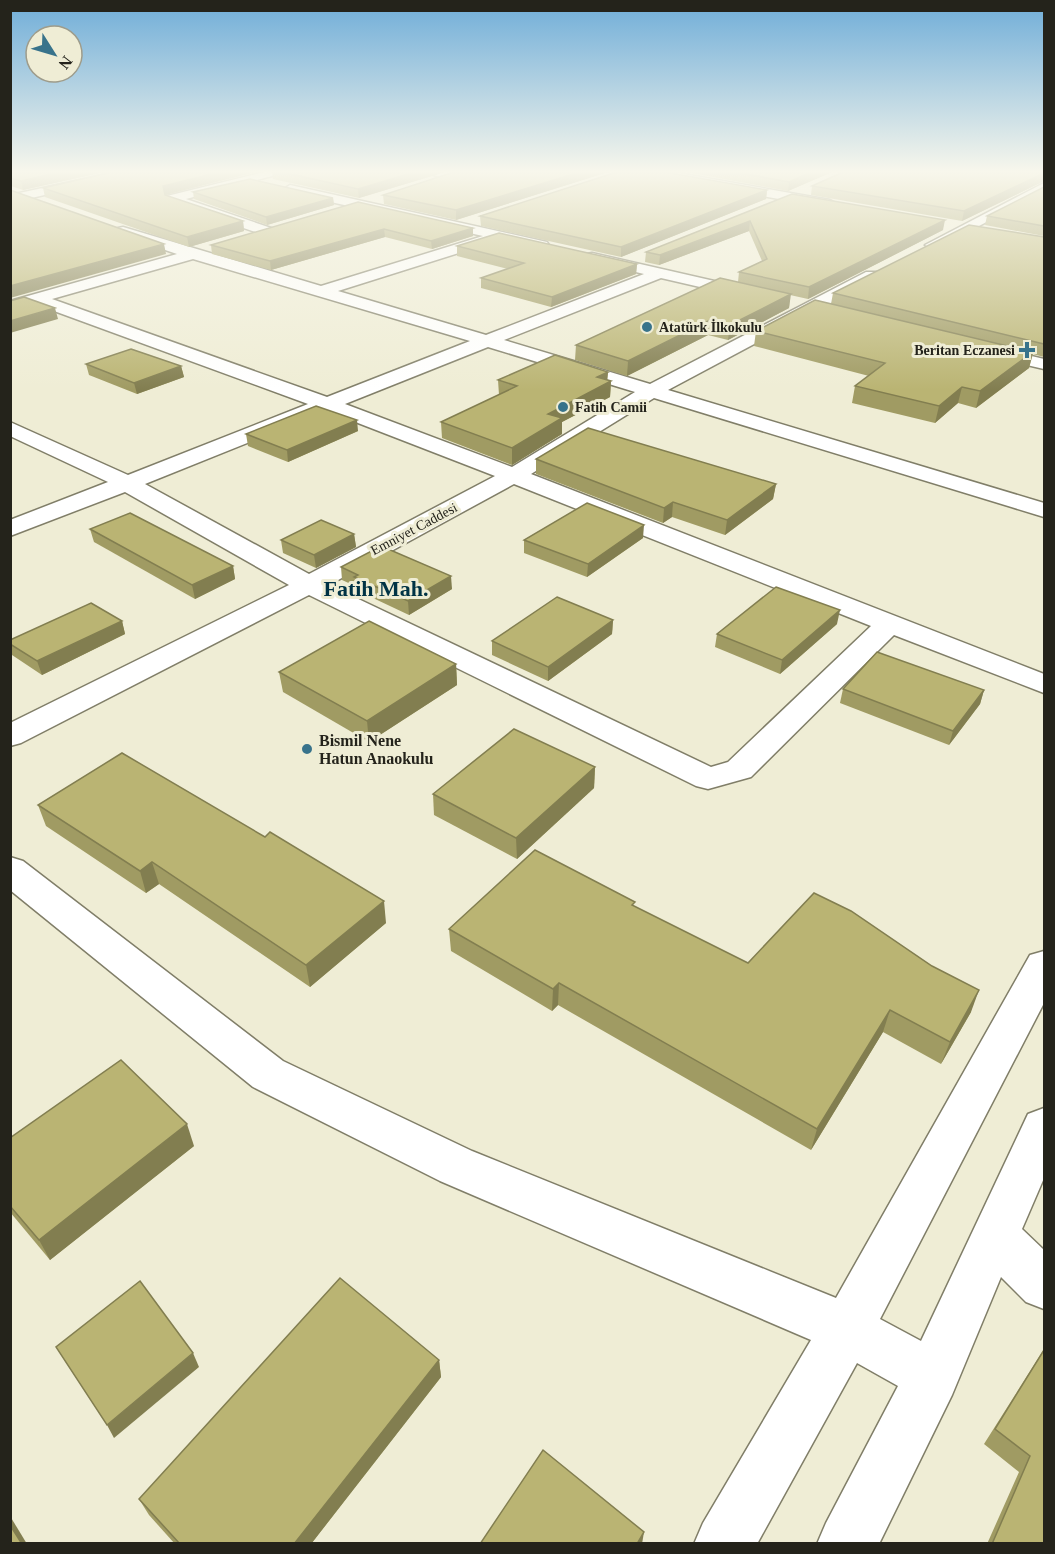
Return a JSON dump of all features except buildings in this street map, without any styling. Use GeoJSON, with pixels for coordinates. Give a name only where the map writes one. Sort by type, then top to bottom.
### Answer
{"type":"FeatureCollection","features":[{"type":"Feature","properties":{"kind":"street"},"geometry":{"type":"LineString","coordinates":[[161,245],[390,311],[488,343],[1044,510]]}},
{"type":"Feature","properties":{"kind":"street"},"geometry":{"type":"LineString","coordinates":[[319,292],[470,245]]}},
{"type":"Feature","properties":{"kind":"street"},"geometry":{"type":"LineString","coordinates":[[540,245],[555,248]]}},
{"type":"Feature","properties":{"kind":"street"},"geometry":{"type":"LineString","coordinates":[[924,249],[933,245]]}},
{"type":"Feature","properties":{"kind":"street"},"geometry":{"type":"LineString","coordinates":[[20,301],[213,248]]}},
{"type":"Feature","properties":{"kind":"street"},"geometry":{"type":"LineString","coordinates":[[577,253],[764,296]]}},
{"type":"Feature","properties":{"kind":"street"},"geometry":{"type":"LineString","coordinates":[[621,264],[646,253]]}},
{"type":"Feature","properties":{"kind":"street","name":"Emniyet Caddesi"},"geometry":{"type":"LineString","coordinates":[[15,728],[309,585],[514,475],[650,392],[882,270]]}},
{"type":"Feature","properties":{"kind":"street"},"geometry":{"type":"LineString","coordinates":[[10,529],[325,404],[488,343],[659,273]]}},
{"type":"Feature","properties":{"kind":"street"},"geometry":{"type":"LineString","coordinates":[[20,301],[325,404],[514,475],[1044,684]]}},
{"type":"Feature","properties":{"kind":"street"},"geometry":{"type":"LineString","coordinates":[[966,345],[1044,364]]}},
{"type":"Feature","properties":{"kind":"street"},"geometry":{"type":"LineString","coordinates":[[10,428],[125,482],[309,585],[708,778],[739,771],[890,623]]}},
{"type":"Feature","properties":{"kind":"street"},"geometry":{"type":"LineString","coordinates":[[10,870],[268,1074],[456,1166],[847,1329],[933,1376]]}},
{"type":"Feature","properties":{"kind":"street"},"geometry":{"type":"LineString","coordinates":[[724,1544],[847,1329],[1044,966]]}},
{"type":"Feature","properties":{"kind":"street"},"geometry":{"type":"LineString","coordinates":[[847,1544],[933,1376],[1044,1128]]}},
{"type":"Feature","properties":{"kind":"street"},"geometry":{"type":"LineString","coordinates":[[994,1236],[1044,1284]]}},
{"type":"Feature","properties":{"kind":"place","name":"Atatürk İlkokulu"},"geometry":{"type":"Point","coordinates":[647,327]}},
{"type":"Feature","properties":{"kind":"place","name":"Beritan Eczanesi"},"geometry":{"type":"Point","coordinates":[1027,350]}},
{"type":"Feature","properties":{"kind":"place","name":"Fatih Camii"},"geometry":{"type":"Point","coordinates":[563,407]}},
{"type":"Feature","properties":{"kind":"place","name":"Bismil Nene Hatun Anaokulu"},"geometry":{"type":"Point","coordinates":[307,749]}},
{"type":"Feature","properties":{"kind":"district","name":"Fatih Mah."},"geometry":{"type":"Point","coordinates":[376,588]}}]}
